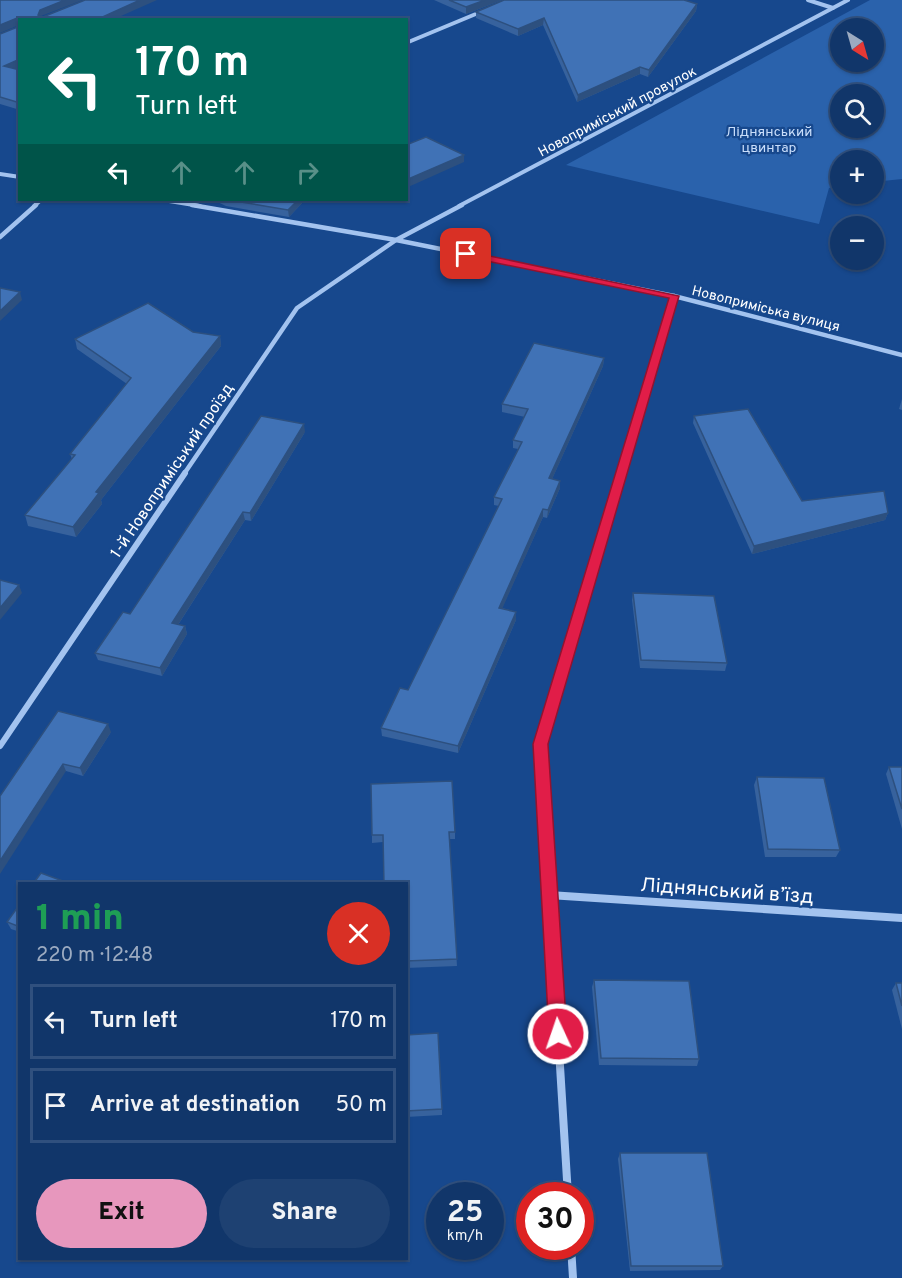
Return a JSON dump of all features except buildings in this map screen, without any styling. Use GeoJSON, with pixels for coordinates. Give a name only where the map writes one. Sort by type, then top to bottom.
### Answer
{"type":"FeatureCollection","features":[{"type":"Feature","properties":{"kind":"street"},"geometry":{"type":"LineString","coordinates":[[808,0],[833,8]]}},
{"type":"Feature","properties":{"kind":"street","name":"Новоприміський провулок"},"geometry":{"type":"LineString","coordinates":[[396,240],[848,0]]}},
{"type":"Feature","properties":{"kind":"street"},"geometry":{"type":"LineString","coordinates":[[408,42],[488,9]]}},
{"type":"Feature","properties":{"kind":"street"},"geometry":{"type":"LineString","coordinates":[[0,174],[18,177]]}},
{"type":"Feature","properties":{"kind":"street"},"geometry":{"type":"LineString","coordinates":[[0,237],[40,201]]}},
{"type":"Feature","properties":{"kind":"street","name":"Новоприміська вулиця"},"geometry":{"type":"LineString","coordinates":[[169,201],[396,240],[674,296],[902,355]]}},
{"type":"Feature","properties":{"kind":"street","name":"1-й Новоприміський проїзд"},"geometry":{"type":"LineString","coordinates":[[0,746],[297,308],[396,240]]}},
{"type":"Feature","properties":{"kind":"street"},"geometry":{"type":"LineString","coordinates":[[567,1182],[540,744],[674,296]]}},
{"type":"Feature","properties":{"kind":"street","name":"Ліднянський в’їзд"},"geometry":{"type":"LineString","coordinates":[[549,895],[902,918]]}},
{"type":"Feature","properties":{"kind":"street"},"geometry":{"type":"LineString","coordinates":[[572,1260],[573,1278]]}},
{"type":"Feature","properties":{"kind":"green space","name":"Ліднянський цвинтар"},"geometry":{"type":"Polygon","coordinates":[[[870,0],[902,0],[902,179],[884,181],[884,150],[830,150],[830,188],[819,224],[566,165],[830,22],[830,72],[884,72],[884,18],[837,18],[870,0]]]}},
{"type":"Feature","properties":{"kind":"route"},"geometry":{"type":"LineString","coordinates":[[466,254],[674,296],[540,744],[558,1034]]}}]}
